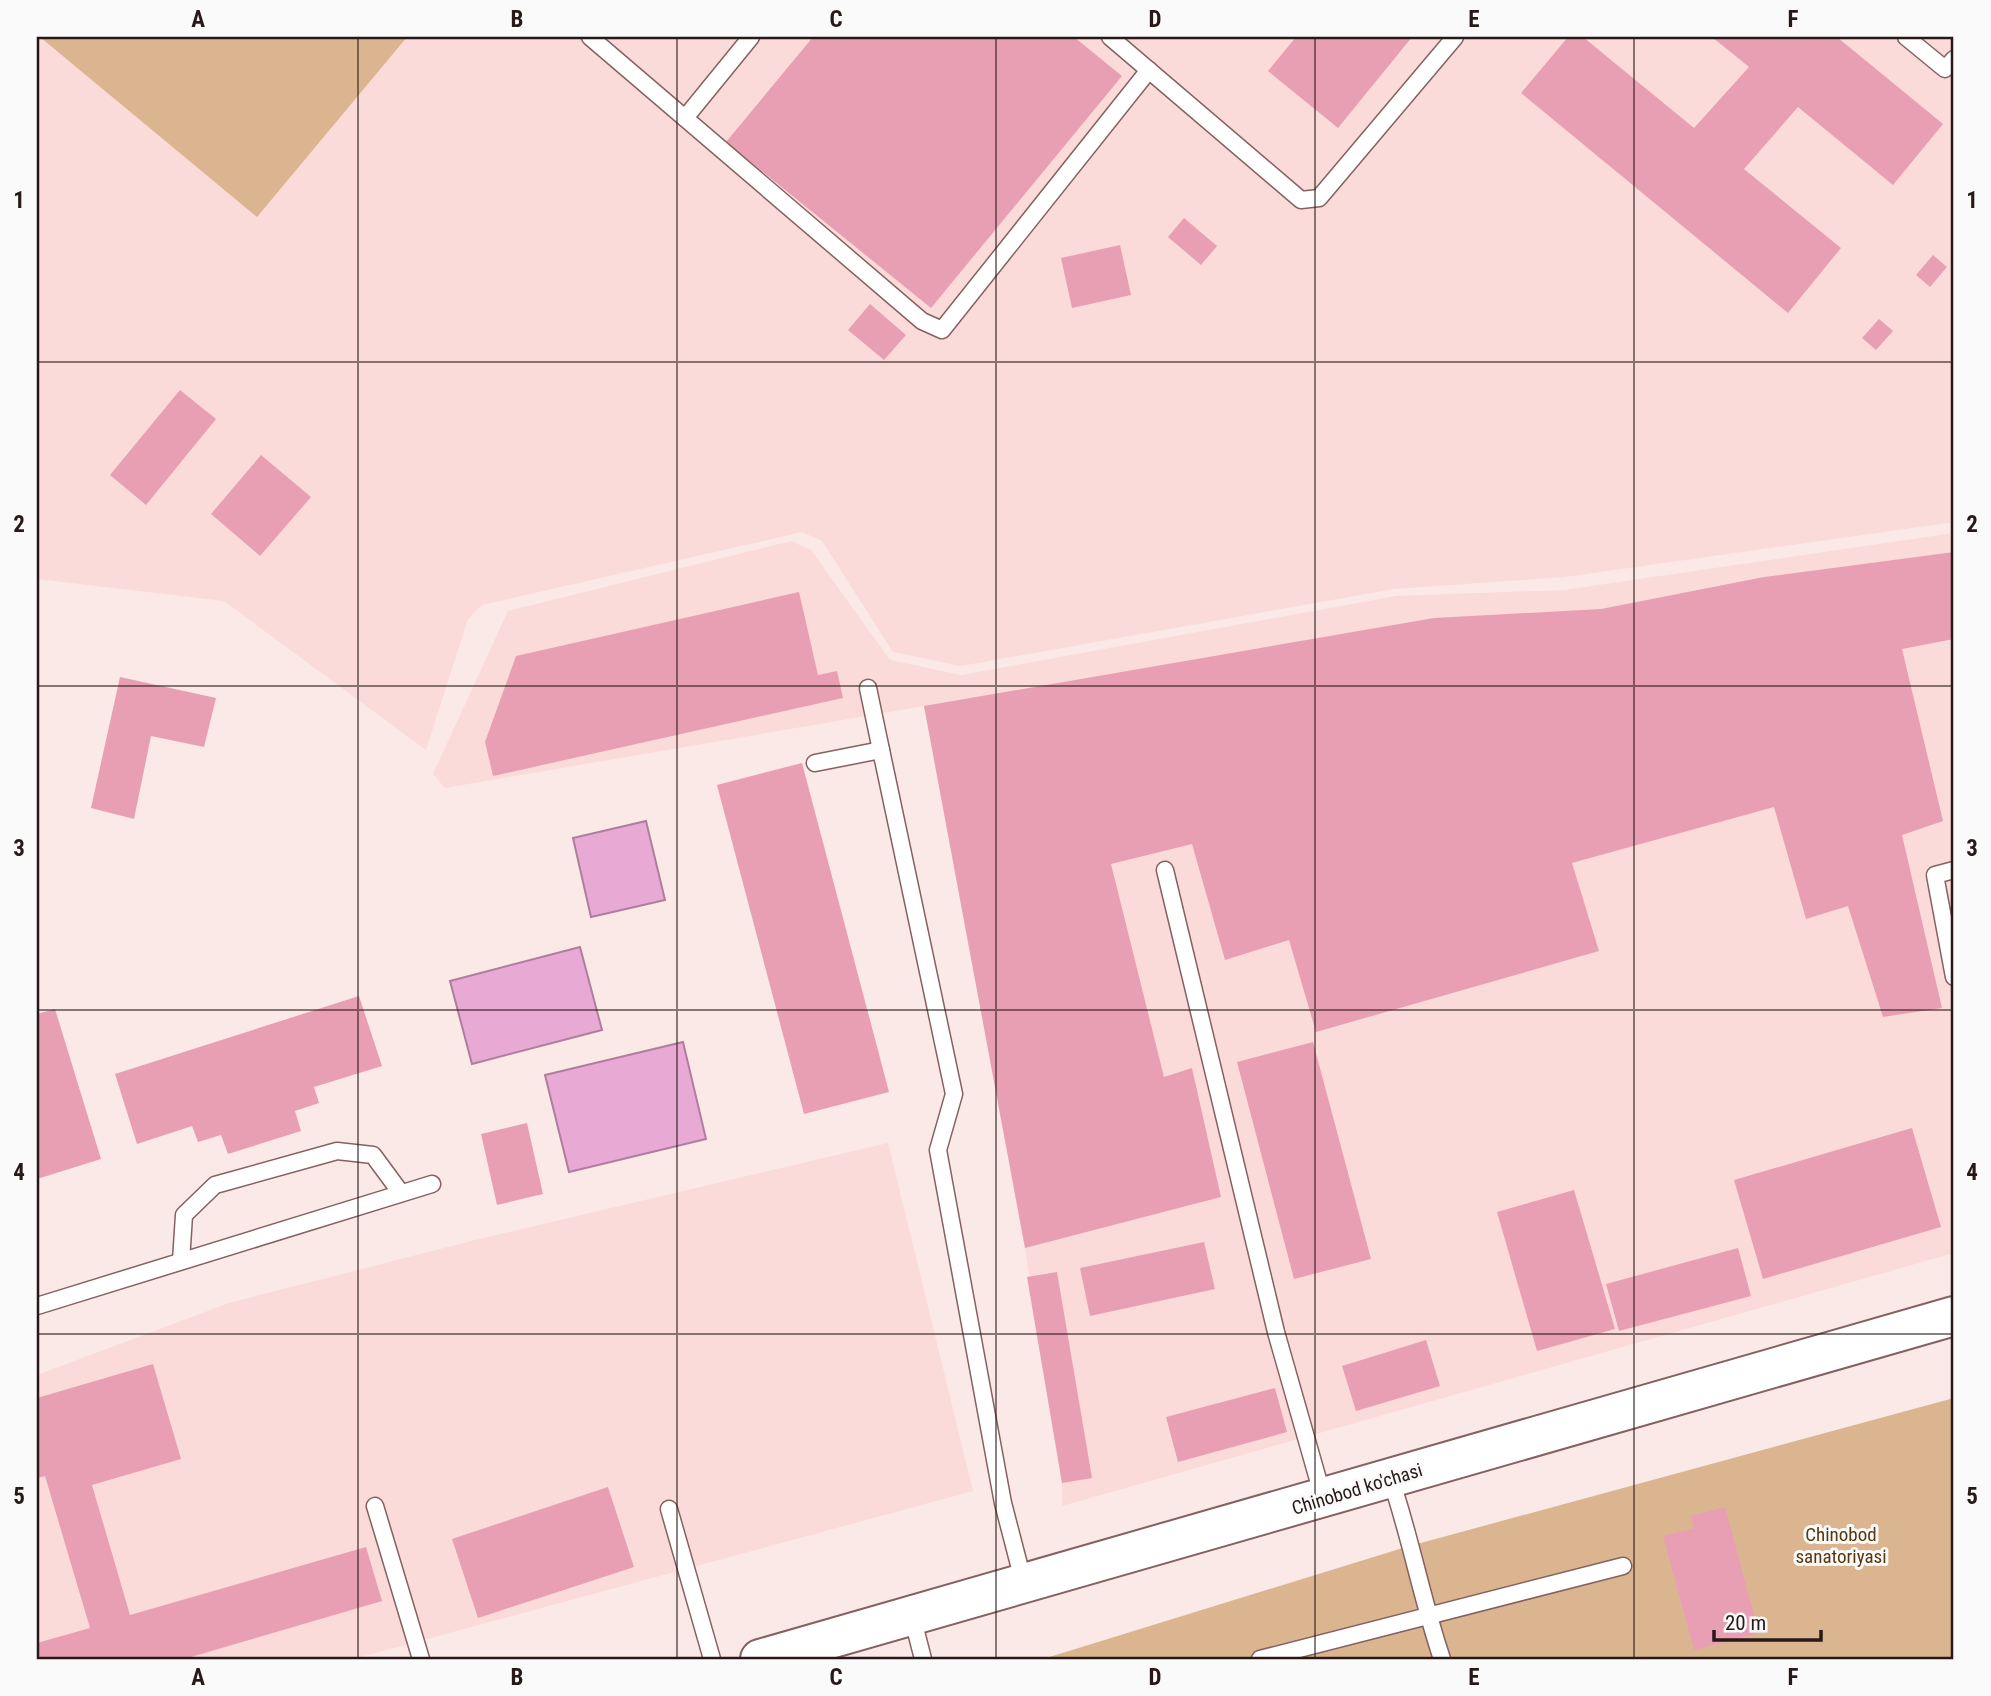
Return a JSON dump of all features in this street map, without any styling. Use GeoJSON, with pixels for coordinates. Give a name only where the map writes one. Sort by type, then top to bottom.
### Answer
{"type":"FeatureCollection","features":[{"type":"Feature","properties":{"kind":"main road","name":"Chinobod ko'chasi"},"geometry":{"type":"LineString","coordinates":[[760,1659],[1391,1480],[1488,1448],[1954,1316]]}},
{"type":"Feature","properties":{"kind":"lane"},"geometry":{"type":"LineString","coordinates":[[590,37],[922,321],[942,331],[1149,70]]}},
{"type":"Feature","properties":{"kind":"lane"},"geometry":{"type":"LineString","coordinates":[[685,118],[751,37]]}},
{"type":"Feature","properties":{"kind":"lane"},"geometry":{"type":"LineString","coordinates":[[1110,37],[1301,200],[1319,198],[1455,37]]}},
{"type":"Feature","properties":{"kind":"lane"},"geometry":{"type":"LineString","coordinates":[[1906,37],[1951,68]]}},
{"type":"Feature","properties":{"kind":"lane"},"geometry":{"type":"LineString","coordinates":[[868,688],[954,1094],[938,1150],[1003,1503],[1024,1584]]}},
{"type":"Feature","properties":{"kind":"lane"},"geometry":{"type":"LineString","coordinates":[[815,764],[881,750]]}},
{"type":"Feature","properties":{"kind":"lane"},"geometry":{"type":"LineString","coordinates":[[1166,870],[1276,1332],[1324,1499]]}},
{"type":"Feature","properties":{"kind":"lane"},"geometry":{"type":"LineString","coordinates":[[1954,870],[1936,875],[1954,977]]}},
{"type":"Feature","properties":{"kind":"lane"},"geometry":{"type":"LineString","coordinates":[[181,1261],[184,1216],[215,1185],[337,1151],[373,1155],[401,1193]]}},
{"type":"Feature","properties":{"kind":"lane"},"geometry":{"type":"LineString","coordinates":[[37,1306],[432,1184]]}},
{"type":"Feature","properties":{"kind":"lane"},"geometry":{"type":"LineString","coordinates":[[1391,1480],[1410,1536],[1428,1618],[1442,1659]]}},
{"type":"Feature","properties":{"kind":"lane"},"geometry":{"type":"LineString","coordinates":[[375,1506],[421,1659]]}},
{"type":"Feature","properties":{"kind":"lane"},"geometry":{"type":"LineString","coordinates":[[669,1508],[712,1659]]}},
{"type":"Feature","properties":{"kind":"lane"},"geometry":{"type":"LineString","coordinates":[[1260,1659],[1623,1566]]}},
{"type":"Feature","properties":{"kind":"lane"},"geometry":{"type":"LineString","coordinates":[[912,1616],[923,1659]]}},
{"type":"Feature","properties":{"kind":"shaded area"},"geometry":{"type":"Polygon","coordinates":[[[37,37],[1954,37],[1954,522],[1565,577],[1394,589],[961,666],[893,652],[822,541],[802,532],[482,605],[468,619],[426,750],[224,601],[37,579],[37,37]]]}},
{"type":"Feature","properties":{"kind":"shaded area"},"geometry":{"type":"Polygon","coordinates":[[[1954,533],[1954,1253],[1062,1506],[1062,1483],[1025,1248],[924,706],[445,788],[433,774],[508,611],[791,541],[811,550],[890,660],[961,675],[1396,596],[1564,590],[1954,533]]]}},
{"type":"Feature","properties":{"kind":"shaded area"},"geometry":{"type":"Polygon","coordinates":[[[646,821],[665,900],[591,917],[573,838],[646,821]]]}},
{"type":"Feature","properties":{"kind":"shaded area"},"geometry":{"type":"Polygon","coordinates":[[[580,947],[602,1030],[472,1064],[450,981],[580,947]]]}},
{"type":"Feature","properties":{"kind":"shaded area"},"geometry":{"type":"Polygon","coordinates":[[[683,1042],[706,1139],[569,1172],[545,1075],[683,1042]]]}},
{"type":"Feature","properties":{"kind":"shaded area"},"geometry":{"type":"Polygon","coordinates":[[[888,1143],[973,1491],[353,1659],[37,1659],[37,1375],[229,1303],[475,1240],[888,1143]]]}},
{"type":"Feature","properties":{"kind":"green space"},"geometry":{"type":"Polygon","coordinates":[[[40,37],[407,37],[257,217],[40,37]]]}},
{"type":"Feature","properties":{"kind":"green space","name":"Chinobod sanatoriyasi"},"geometry":{"type":"Polygon","coordinates":[[[1954,1398],[1954,1659],[1043,1659],[1406,1547],[1954,1398]]]}},
{"type":"Feature","properties":{"kind":"building"},"geometry":{"type":"Polygon","coordinates":[[[813,37],[1074,37],[1122,76],[931,308],[726,142],[813,37]]]}},
{"type":"Feature","properties":{"kind":"building"},"geometry":{"type":"Polygon","coordinates":[[[1296,37],[1412,37],[1338,128],[1268,71],[1296,37]]]}},
{"type":"Feature","properties":{"kind":"building"},"geometry":{"type":"Polygon","coordinates":[[[1568,37],[1583,37],[1694,128],[1749,67],[1712,37],[1837,37],[1943,124],[1893,185],[1798,107],[1744,169],[1841,248],[1788,313],[1521,93],[1568,37]]]}},
{"type":"Feature","properties":{"kind":"building"},"geometry":{"type":"Polygon","coordinates":[[[1184,218],[1217,246],[1201,265],[1168,237],[1184,218]]]}},
{"type":"Feature","properties":{"kind":"building"},"geometry":{"type":"Polygon","coordinates":[[[1120,245],[1131,295],[1072,308],[1061,258],[1120,245]]]}},
{"type":"Feature","properties":{"kind":"building"},"geometry":{"type":"Polygon","coordinates":[[[1933,255],[1947,267],[1930,287],[1916,275],[1933,255]]]}},
{"type":"Feature","properties":{"kind":"building"},"geometry":{"type":"Polygon","coordinates":[[[870,304],[906,335],[884,360],[848,330],[870,304]]]}},
{"type":"Feature","properties":{"kind":"building"},"geometry":{"type":"Polygon","coordinates":[[[1879,319],[1893,331],[1876,350],[1862,338],[1879,319]]]}},
{"type":"Feature","properties":{"kind":"building"},"geometry":{"type":"Polygon","coordinates":[[[180,390],[216,419],[146,505],[110,475],[180,390]]]}},
{"type":"Feature","properties":{"kind":"building"},"geometry":{"type":"Polygon","coordinates":[[[261,455],[311,497],[260,556],[211,514],[261,455]]]}},
{"type":"Feature","properties":{"kind":"building"},"geometry":{"type":"Polygon","coordinates":[[[1954,552],[1954,639],[1902,649],[1943,821],[1902,835],[1942,1008],[1883,1017],[1848,906],[1806,919],[1774,807],[1572,863],[1599,951],[1316,1032],[1289,940],[1225,960],[1192,844],[1111,864],[1164,1077],[1192,1068],[1221,1197],[1025,1248],[924,706],[1434,618],[1601,609],[1764,577],[1954,552]]]}},
{"type":"Feature","properties":{"kind":"building"},"geometry":{"type":"Polygon","coordinates":[[[799,592],[818,675],[837,671],[843,698],[493,776],[485,742],[516,656],[799,592]]]}},
{"type":"Feature","properties":{"kind":"building"},"geometry":{"type":"Polygon","coordinates":[[[120,677],[216,698],[204,747],[151,736],[134,819],[91,808],[120,677]]]}},
{"type":"Feature","properties":{"kind":"building"},"geometry":{"type":"Polygon","coordinates":[[[802,763],[889,1092],[804,1114],[717,785],[802,763]]]}},
{"type":"Feature","properties":{"kind":"building"},"geometry":{"type":"Polygon","coordinates":[[[359,996],[382,1066],[314,1087],[319,1103],[295,1111],[301,1131],[228,1154],[221,1135],[198,1142],[192,1126],[137,1144],[115,1074],[359,996]]]}},
{"type":"Feature","properties":{"kind":"building"},"geometry":{"type":"Polygon","coordinates":[[[55,1009],[101,1159],[37,1179],[37,1014],[55,1009]]]}},
{"type":"Feature","properties":{"kind":"building"},"geometry":{"type":"Polygon","coordinates":[[[1313,1042],[1371,1259],[1294,1279],[1237,1062],[1313,1042]]]}},
{"type":"Feature","properties":{"kind":"building"},"geometry":{"type":"Polygon","coordinates":[[[527,1123],[543,1194],[497,1205],[481,1134],[527,1123]]]}},
{"type":"Feature","properties":{"kind":"building"},"geometry":{"type":"Polygon","coordinates":[[[1912,1128],[1941,1227],[1763,1279],[1734,1180],[1912,1128]]]}},
{"type":"Feature","properties":{"kind":"building"},"geometry":{"type":"Polygon","coordinates":[[[1574,1190],[1615,1329],[1537,1351],[1497,1212],[1574,1190]]]}},
{"type":"Feature","properties":{"kind":"building"},"geometry":{"type":"Polygon","coordinates":[[[1204,1242],[1215,1289],[1090,1316],[1080,1268],[1204,1242]]]}},
{"type":"Feature","properties":{"kind":"building"},"geometry":{"type":"Polygon","coordinates":[[[1738,1248],[1751,1296],[1619,1331],[1606,1284],[1738,1248]]]}},
{"type":"Feature","properties":{"kind":"building"},"geometry":{"type":"Polygon","coordinates":[[[1057,1272],[1092,1478],[1062,1483],[1027,1277],[1057,1272]]]}},
{"type":"Feature","properties":{"kind":"building"},"geometry":{"type":"Polygon","coordinates":[[[1426,1340],[1440,1386],[1356,1411],[1342,1366],[1426,1340]]]}},
{"type":"Feature","properties":{"kind":"building"},"geometry":{"type":"Polygon","coordinates":[[[153,1364],[181,1459],[92,1485],[130,1615],[366,1547],[382,1601],[184,1659],[37,1659],[37,1643],[90,1628],[45,1476],[37,1478],[37,1398],[153,1364]]]}},
{"type":"Feature","properties":{"kind":"building"},"geometry":{"type":"Polygon","coordinates":[[[1275,1388],[1287,1432],[1178,1462],[1166,1417],[1275,1388]]]}},
{"type":"Feature","properties":{"kind":"building"},"geometry":{"type":"Polygon","coordinates":[[[608,1487],[634,1567],[478,1618],[452,1539],[608,1487]]]}},
{"type":"Feature","properties":{"kind":"building"},"geometry":{"type":"Polygon","coordinates":[[[1725,1507],[1759,1633],[1694,1650],[1663,1536],[1694,1528],[1691,1516],[1725,1507]]]}}]}
